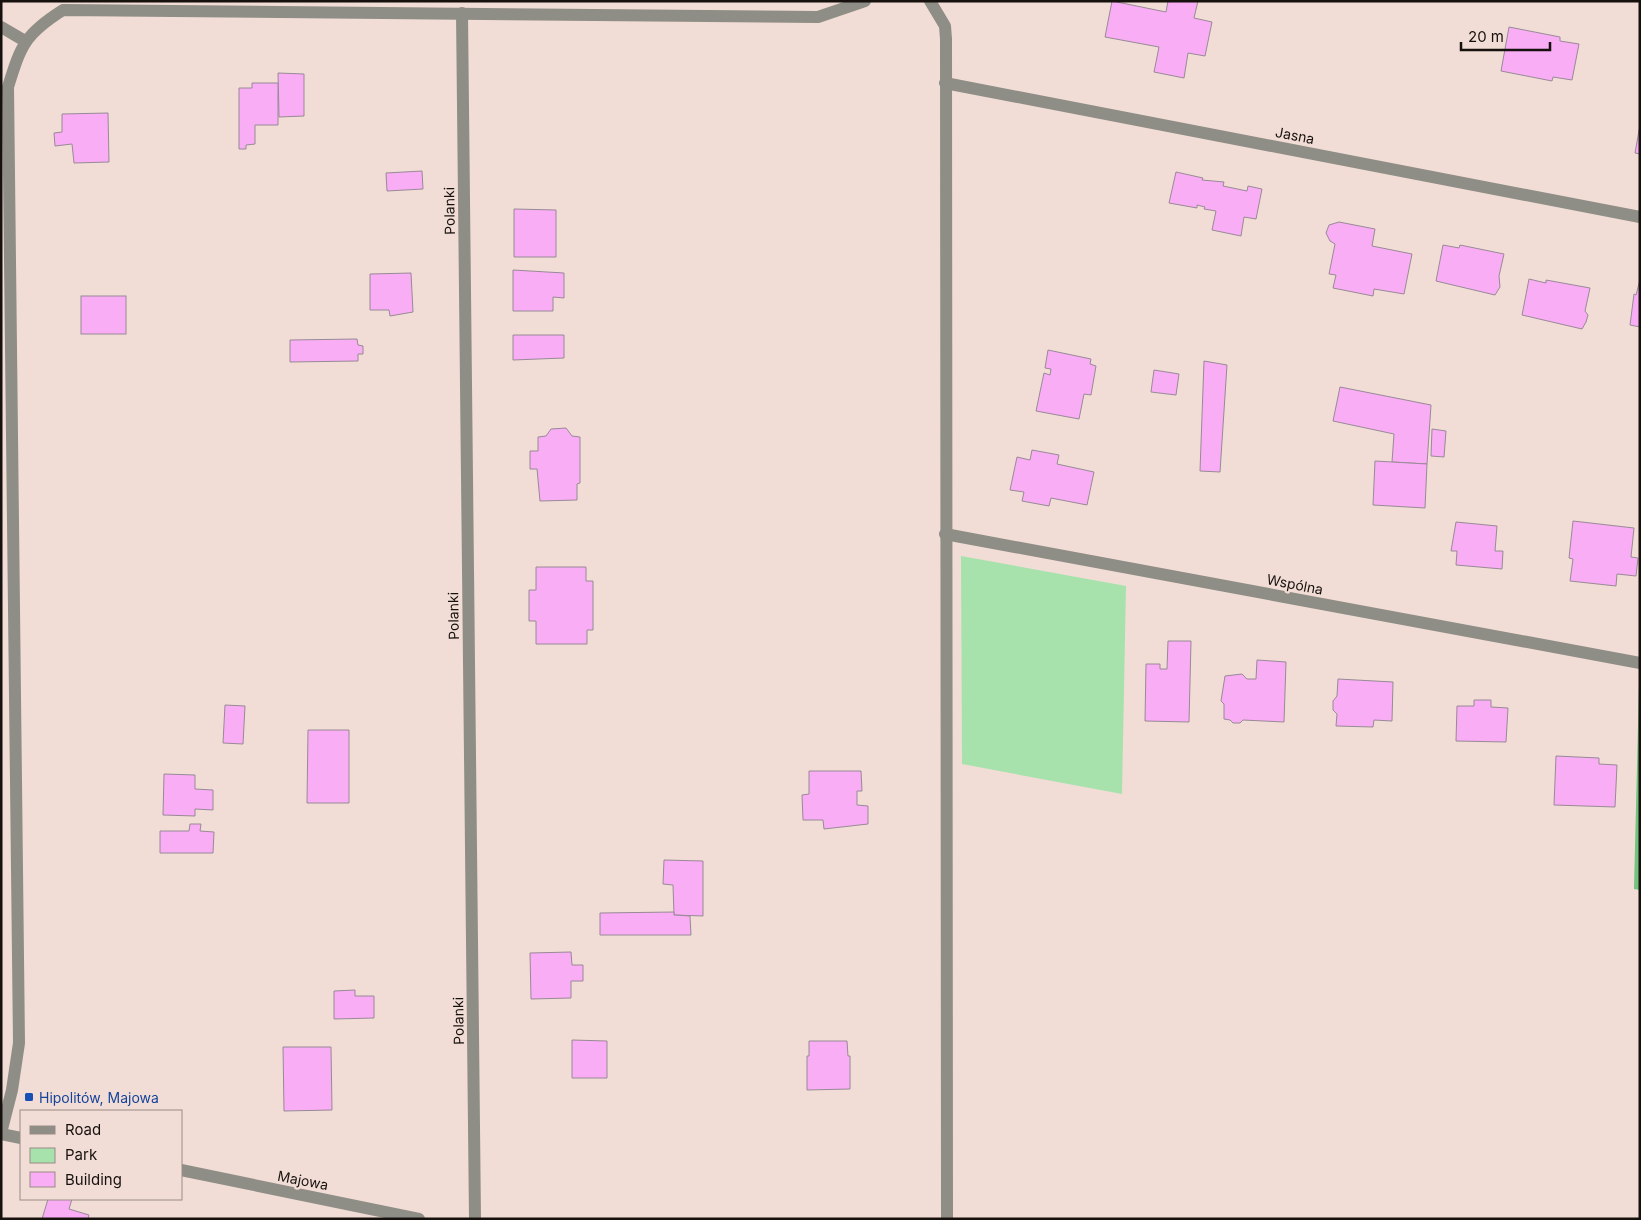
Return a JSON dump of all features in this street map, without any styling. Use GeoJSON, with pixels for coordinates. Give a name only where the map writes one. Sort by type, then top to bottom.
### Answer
{"type":"FeatureCollection","features":[{"type":"Feature","properties":{"kind":"street"},"geometry":{"type":"LineString","coordinates":[[20,1138],[1,1133],[12,1090],[19,1043],[8,87],[25,41],[40,25],[63,10],[462,12],[818,17],[866,1]]}},
{"type":"Feature","properties":{"kind":"street"},"geometry":{"type":"LineString","coordinates":[[930,1],[945,26],[947,1219]]}},
{"type":"Feature","properties":{"kind":"street","name":"Polanki"},"geometry":{"type":"LineString","coordinates":[[462,12],[475,1219]]}},
{"type":"Feature","properties":{"kind":"street"},"geometry":{"type":"LineString","coordinates":[[1,27],[25,41]]}},
{"type":"Feature","properties":{"kind":"street","name":"Jasna"},"geometry":{"type":"LineString","coordinates":[[945,83],[1640,217]]}},
{"type":"Feature","properties":{"kind":"street","name":"Wspólna"},"geometry":{"type":"LineString","coordinates":[[945,534],[1640,663]]}},
{"type":"Feature","properties":{"kind":"street","name":"Majowa"},"geometry":{"type":"LineString","coordinates":[[182,1170],[419,1219]]}},
{"type":"Feature","properties":{"kind":"green space"},"geometry":{"type":"Polygon","coordinates":[[[961,556],[1126,586],[1122,794],[962,764],[961,556]]]}},
{"type":"Feature","properties":{"kind":"green space"},"geometry":{"type":"Polygon","coordinates":[[[1640,685],[1640,890],[1634,889],[1640,685]]]}},
{"type":"Feature","properties":{"kind":"building"},"geometry":{"type":"Polygon","coordinates":[[[1112,1],[1166,12],[1168,1],[1198,1],[1194,18],[1212,22],[1205,56],[1188,53],[1184,78],[1154,72],[1159,47],[1105,37],[1112,1]]]}},
{"type":"Feature","properties":{"kind":"building"},"geometry":{"type":"Polygon","coordinates":[[[1509,27],[1560,37],[1560,41],[1579,44],[1572,80],[1553,77],[1552,81],[1501,71],[1509,27]]]}},
{"type":"Feature","properties":{"kind":"building"},"geometry":{"type":"Polygon","coordinates":[[[278,73],[304,74],[304,116],[279,117],[278,73]]]}},
{"type":"Feature","properties":{"kind":"building"},"geometry":{"type":"Polygon","coordinates":[[[252,83],[278,83],[278,125],[255,125],[255,144],[246,145],[246,149],[239,149],[239,88],[252,88],[252,83]]]}},
{"type":"Feature","properties":{"kind":"building"},"geometry":{"type":"Polygon","coordinates":[[[108,113],[109,162],[74,163],[72,144],[55,146],[54,133],[62,132],[62,114],[108,113]]]}},
{"type":"Feature","properties":{"kind":"building"},"geometry":{"type":"Polygon","coordinates":[[[1640,125],[1640,154],[1635,153],[1640,125]]]}},
{"type":"Feature","properties":{"kind":"building"},"geometry":{"type":"Polygon","coordinates":[[[422,171],[423,189],[387,191],[386,173],[422,171]]]}},
{"type":"Feature","properties":{"kind":"building"},"geometry":{"type":"Polygon","coordinates":[[[1176,172],[1203,178],[1202,180],[1224,182],[1223,186],[1247,191],[1248,186],[1262,189],[1256,219],[1244,217],[1241,236],[1212,230],[1216,211],[1204,209],[1205,207],[1197,205],[1197,208],[1169,203],[1176,172]]]}},
{"type":"Feature","properties":{"kind":"building"},"geometry":{"type":"Polygon","coordinates":[[[514,209],[556,210],[556,257],[514,257],[514,209]]]}},
{"type":"Feature","properties":{"kind":"building"},"geometry":{"type":"Polygon","coordinates":[[[1339,222],[1375,229],[1372,246],[1412,254],[1404,294],[1374,289],[1373,296],[1333,288],[1336,275],[1329,274],[1335,244],[1330,241],[1326,233],[1329,225],[1339,222]]]}},
{"type":"Feature","properties":{"kind":"building"},"geometry":{"type":"Polygon","coordinates":[[[1443,245],[1459,248],[1460,245],[1504,254],[1499,276],[1500,287],[1495,295],[1436,281],[1443,245]]]}},
{"type":"Feature","properties":{"kind":"building"},"geometry":{"type":"Polygon","coordinates":[[[513,270],[564,273],[564,298],[553,297],[553,311],[513,311],[513,270]]]}},
{"type":"Feature","properties":{"kind":"building"},"geometry":{"type":"Polygon","coordinates":[[[411,273],[413,312],[390,316],[389,310],[370,310],[370,274],[411,273]]]}},
{"type":"Feature","properties":{"kind":"building"},"geometry":{"type":"Polygon","coordinates":[[[1529,279],[1590,288],[1585,311],[1588,315],[1582,329],[1522,315],[1529,279]]]}},
{"type":"Feature","properties":{"kind":"building"},"geometry":{"type":"Polygon","coordinates":[[[1640,280],[1640,327],[1630,325],[1634,294],[1636,295],[1640,280]]]}},
{"type":"Feature","properties":{"kind":"building"},"geometry":{"type":"Polygon","coordinates":[[[81,296],[126,296],[126,334],[81,334],[81,296]]]}},
{"type":"Feature","properties":{"kind":"building"},"geometry":{"type":"Polygon","coordinates":[[[513,335],[564,335],[564,358],[513,360],[513,335]]]}},
{"type":"Feature","properties":{"kind":"building"},"geometry":{"type":"Polygon","coordinates":[[[357,339],[358,345],[363,346],[363,354],[358,354],[358,361],[290,362],[290,340],[357,339]]]}},
{"type":"Feature","properties":{"kind":"building"},"geometry":{"type":"Polygon","coordinates":[[[1048,350],[1091,359],[1090,364],[1096,366],[1091,395],[1084,394],[1079,419],[1036,411],[1044,373],[1050,375],[1051,369],[1045,368],[1048,350]]]}},
{"type":"Feature","properties":{"kind":"building"},"geometry":{"type":"Polygon","coordinates":[[[1204,361],[1227,365],[1220,472],[1200,471],[1204,361]]]}},
{"type":"Feature","properties":{"kind":"building"},"geometry":{"type":"Polygon","coordinates":[[[1154,370],[1179,374],[1176,395],[1151,392],[1154,370]]]}},
{"type":"Feature","properties":{"kind":"building"},"geometry":{"type":"Polygon","coordinates":[[[1340,387],[1431,405],[1427,464],[1392,462],[1394,434],[1333,421],[1340,387]]]}},
{"type":"Feature","properties":{"kind":"building"},"geometry":{"type":"Polygon","coordinates":[[[566,428],[572,436],[580,437],[580,483],[577,484],[577,500],[540,501],[537,469],[530,469],[530,451],[538,451],[538,437],[546,436],[551,429],[566,428]]]}},
{"type":"Feature","properties":{"kind":"building"},"geometry":{"type":"Polygon","coordinates":[[[1432,429],[1446,431],[1444,457],[1431,456],[1432,429]]]}},
{"type":"Feature","properties":{"kind":"building"},"geometry":{"type":"Polygon","coordinates":[[[1032,450],[1059,455],[1057,464],[1094,472],[1087,505],[1051,498],[1049,506],[1022,501],[1024,492],[1010,490],[1017,457],[1030,460],[1032,450]]]}},
{"type":"Feature","properties":{"kind":"building"},"geometry":{"type":"Polygon","coordinates":[[[1375,461],[1427,464],[1425,508],[1373,505],[1375,461]]]}},
{"type":"Feature","properties":{"kind":"building"},"geometry":{"type":"Polygon","coordinates":[[[1573,521],[1634,528],[1631,557],[1638,558],[1636,576],[1617,574],[1616,586],[1570,581],[1573,559],[1569,558],[1573,521]]]}},
{"type":"Feature","properties":{"kind":"building"},"geometry":{"type":"Polygon","coordinates":[[[1456,522],[1497,526],[1495,551],[1503,551],[1502,569],[1456,565],[1457,551],[1451,551],[1456,522]]]}},
{"type":"Feature","properties":{"kind":"building"},"geometry":{"type":"Polygon","coordinates":[[[536,567],[586,567],[586,581],[593,581],[593,630],[587,630],[587,644],[536,644],[536,621],[529,621],[529,590],[536,590],[536,567]]]}},
{"type":"Feature","properties":{"kind":"building"},"geometry":{"type":"Polygon","coordinates":[[[1168,641],[1191,641],[1189,722],[1145,721],[1146,664],[1160,664],[1160,669],[1167,669],[1168,641]]]}},
{"type":"Feature","properties":{"kind":"building"},"geometry":{"type":"Polygon","coordinates":[[[1257,660],[1286,662],[1284,722],[1243,720],[1240,723],[1233,723],[1230,720],[1224,719],[1224,704],[1221,701],[1225,676],[1242,674],[1247,679],[1256,679],[1257,660]]]}},
{"type":"Feature","properties":{"kind":"building"},"geometry":{"type":"Polygon","coordinates":[[[1338,679],[1393,682],[1392,721],[1374,720],[1373,727],[1336,726],[1337,714],[1333,710],[1333,701],[1337,696],[1338,679]]]}},
{"type":"Feature","properties":{"kind":"building"},"geometry":{"type":"Polygon","coordinates":[[[1474,700],[1491,700],[1491,707],[1508,708],[1506,742],[1456,741],[1457,706],[1474,706],[1474,700]]]}},
{"type":"Feature","properties":{"kind":"building"},"geometry":{"type":"Polygon","coordinates":[[[225,705],[245,706],[243,744],[223,743],[225,705]]]}},
{"type":"Feature","properties":{"kind":"building"},"geometry":{"type":"Polygon","coordinates":[[[308,730],[349,730],[349,803],[307,803],[308,730]]]}},
{"type":"Feature","properties":{"kind":"building"},"geometry":{"type":"Polygon","coordinates":[[[1556,756],[1599,758],[1599,764],[1617,765],[1615,807],[1554,805],[1556,756]]]}},
{"type":"Feature","properties":{"kind":"building"},"geometry":{"type":"Polygon","coordinates":[[[809,771],[861,771],[862,791],[857,791],[857,805],[868,806],[868,824],[824,829],[823,820],[803,820],[802,795],[809,794],[809,771]]]}},
{"type":"Feature","properties":{"kind":"building"},"geometry":{"type":"Polygon","coordinates":[[[164,774],[195,775],[195,789],[213,790],[213,810],[195,809],[195,816],[163,815],[164,774]]]}},
{"type":"Feature","properties":{"kind":"building"},"geometry":{"type":"Polygon","coordinates":[[[190,824],[201,824],[200,831],[214,832],[213,853],[160,853],[160,831],[189,831],[190,824]]]}},
{"type":"Feature","properties":{"kind":"building"},"geometry":{"type":"Polygon","coordinates":[[[664,860],[703,861],[703,916],[674,915],[673,885],[663,884],[664,860]]]}},
{"type":"Feature","properties":{"kind":"building"},"geometry":{"type":"Polygon","coordinates":[[[674,912],[674,915],[690,916],[691,935],[600,935],[600,913],[674,912]]]}},
{"type":"Feature","properties":{"kind":"building"},"geometry":{"type":"Polygon","coordinates":[[[571,952],[572,965],[583,965],[583,981],[571,981],[571,998],[531,999],[530,953],[571,952]]]}},
{"type":"Feature","properties":{"kind":"building"},"geometry":{"type":"Polygon","coordinates":[[[355,990],[355,996],[374,996],[374,1018],[334,1019],[334,991],[355,990]]]}},
{"type":"Feature","properties":{"kind":"building"},"geometry":{"type":"Polygon","coordinates":[[[572,1040],[607,1041],[607,1078],[572,1078],[572,1040]]]}},
{"type":"Feature","properties":{"kind":"building"},"geometry":{"type":"Polygon","coordinates":[[[809,1041],[847,1041],[848,1056],[850,1056],[850,1089],[807,1090],[809,1041]]]}},
{"type":"Feature","properties":{"kind":"building"},"geometry":{"type":"Polygon","coordinates":[[[283,1047],[331,1047],[332,1110],[284,1111],[283,1047]]]}},
{"type":"Feature","properties":{"kind":"building"},"geometry":{"type":"Polygon","coordinates":[[[48,1200],[72,1200],[69,1209],[89,1215],[88,1219],[42,1219],[48,1200]]]}},
{"type":"Feature","properties":{"kind":"place","name":"Hipolitów, Majowa"},"geometry":{"type":"Point","coordinates":[29,1097]}}]}
